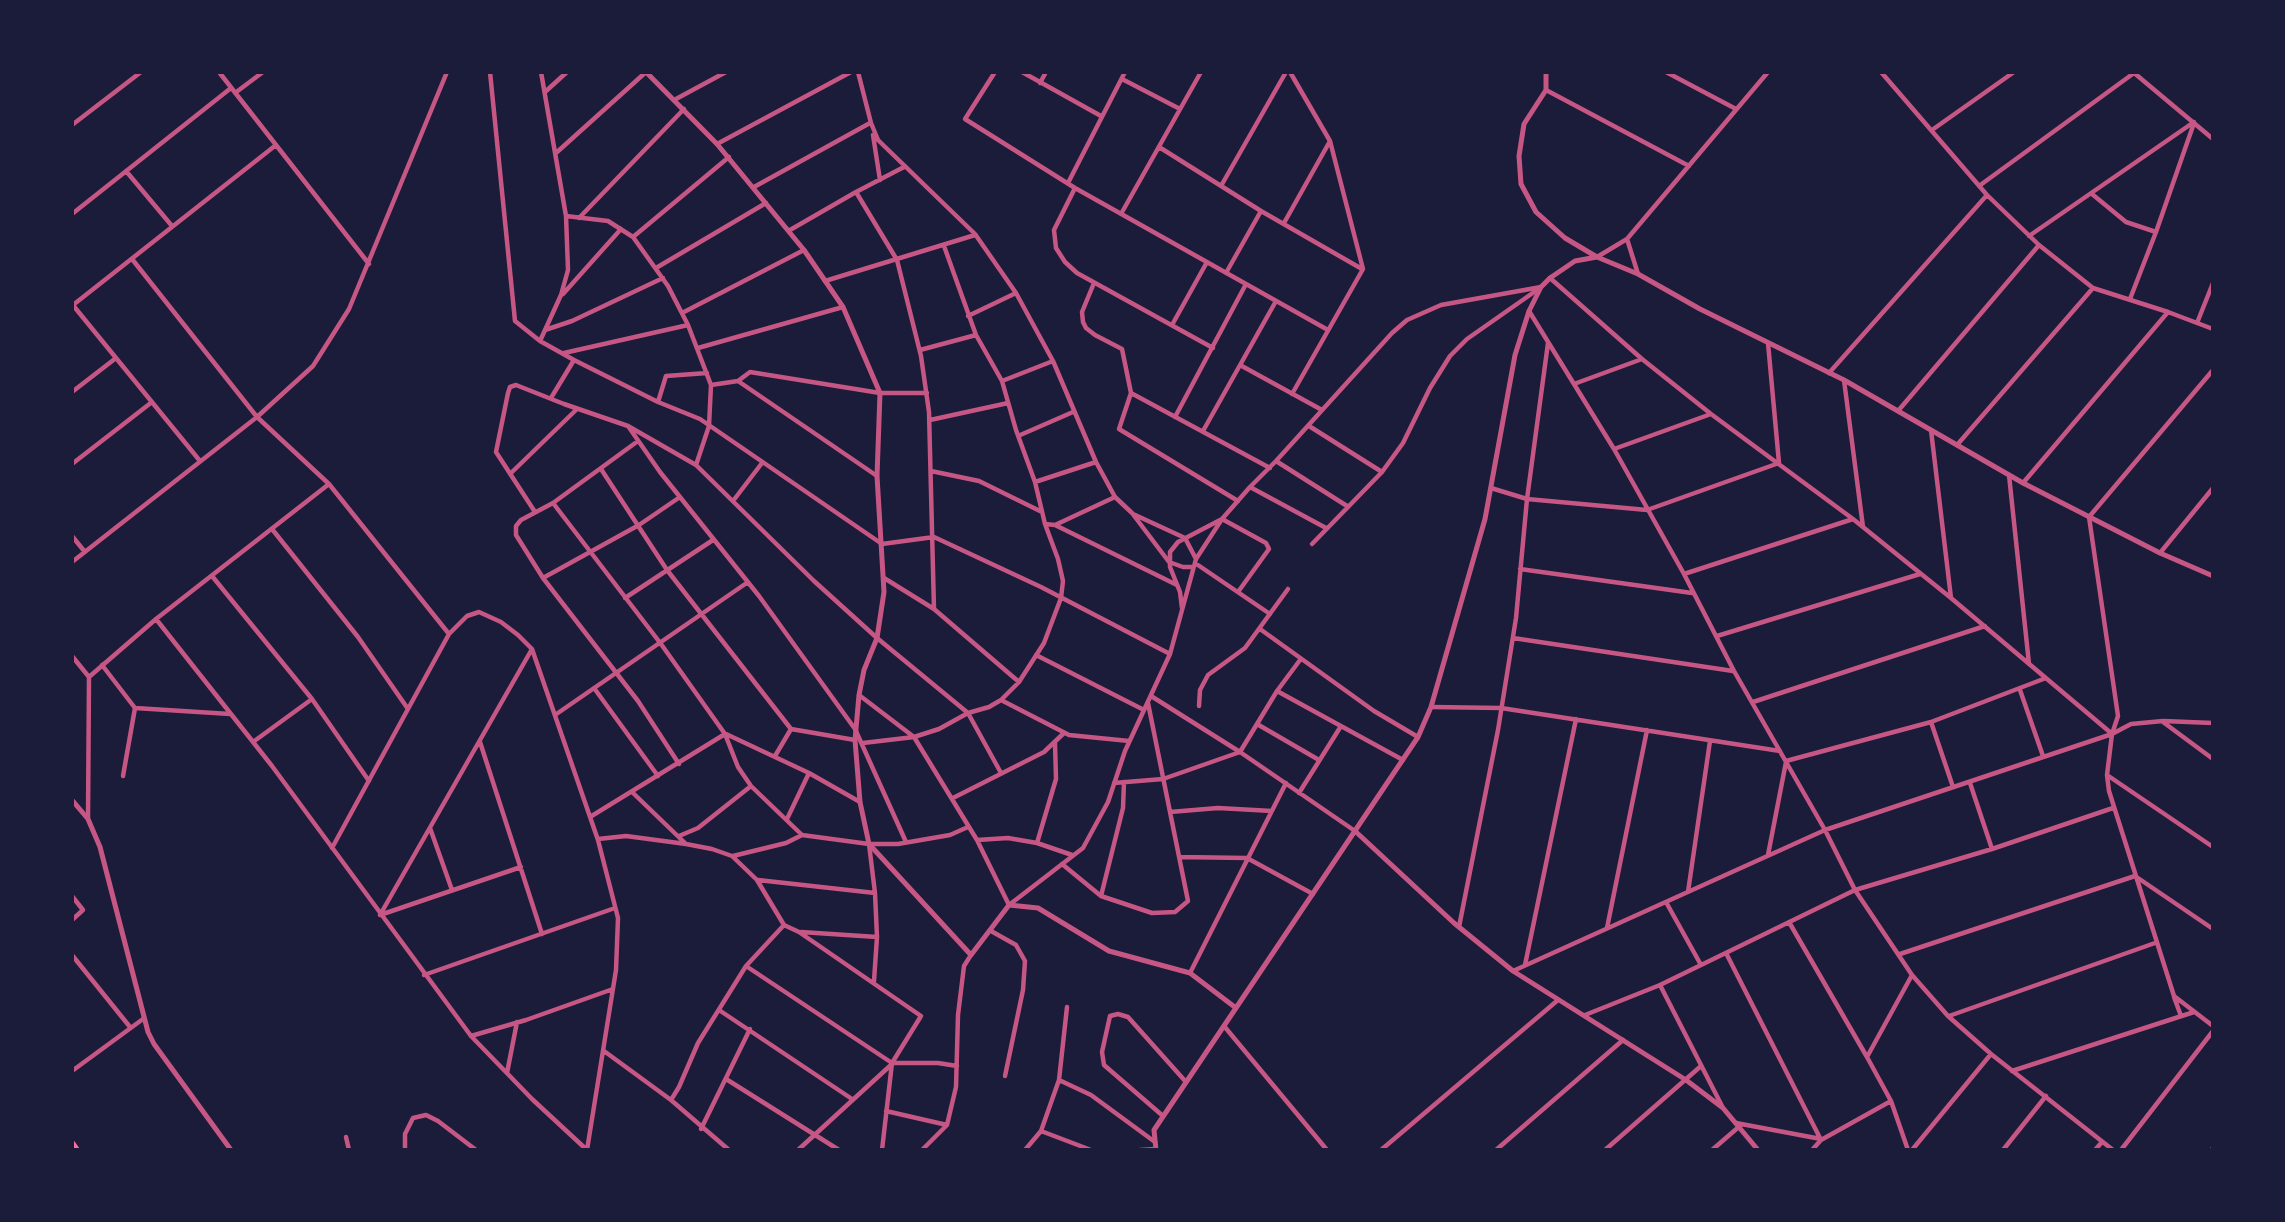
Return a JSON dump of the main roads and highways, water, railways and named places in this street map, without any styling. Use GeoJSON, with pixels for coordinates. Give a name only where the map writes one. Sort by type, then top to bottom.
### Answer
{"type":"FeatureCollection","features":[{"type":"Feature","properties":{"kind":"main road"},"geometry":{"type":"LineString","coordinates":[[72,1143],[77,1150]]}}]}
